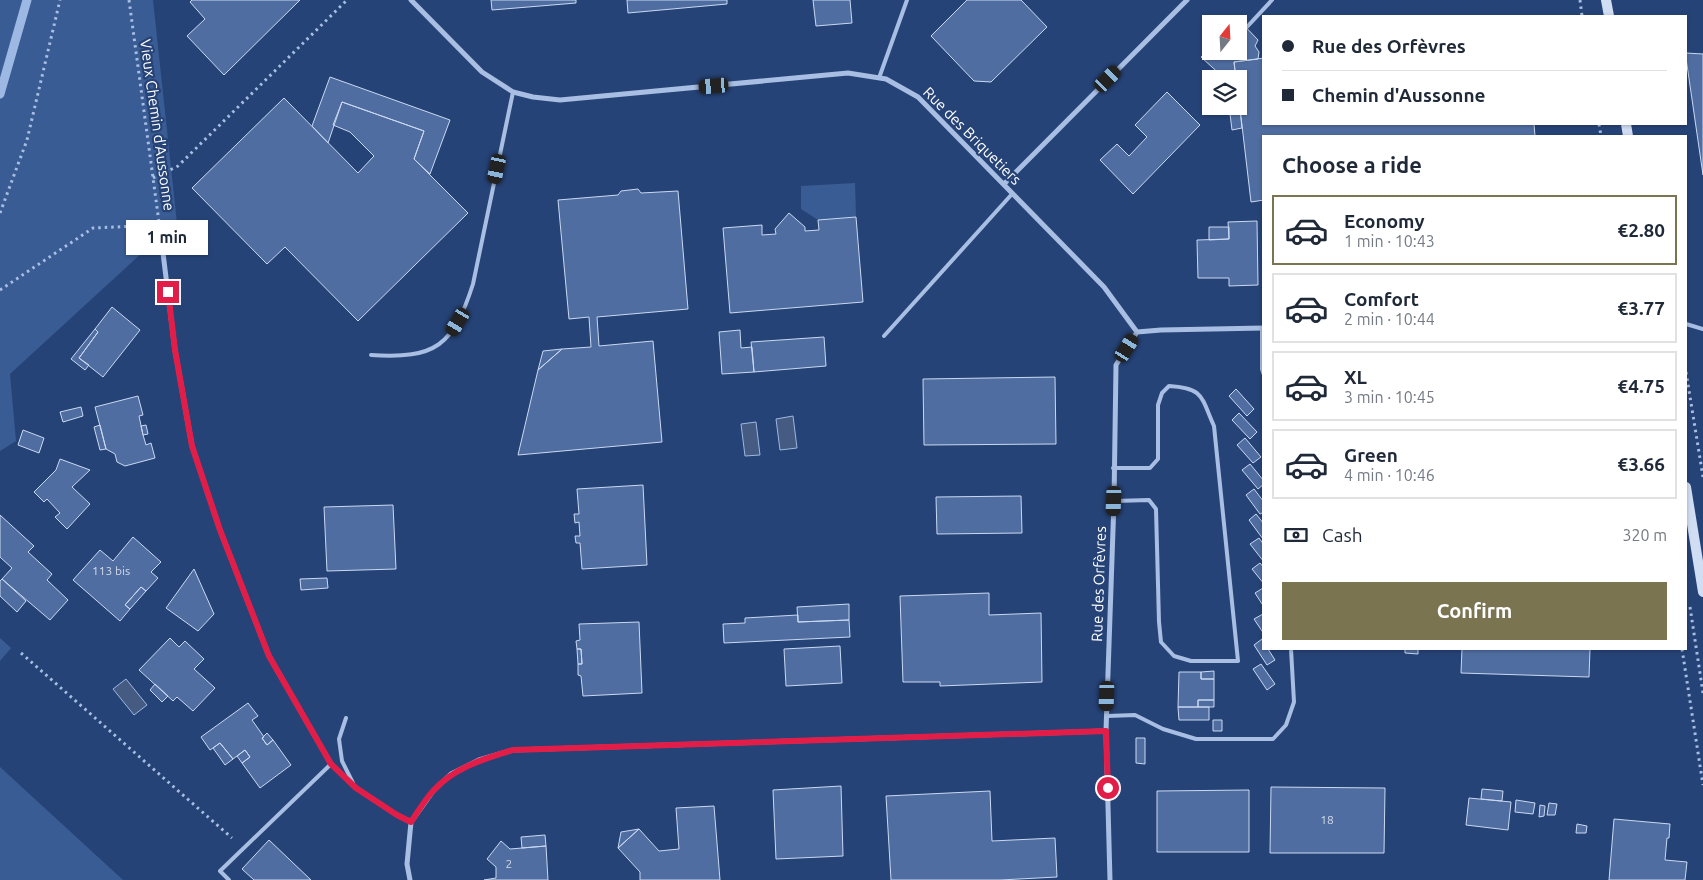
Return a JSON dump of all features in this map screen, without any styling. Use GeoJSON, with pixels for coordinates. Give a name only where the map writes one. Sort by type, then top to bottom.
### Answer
{"type":"FeatureCollection","features":[{"type":"Feature","properties":{"kind":"main road"},"geometry":{"type":"LineString","coordinates":[[1606,0],[1608,15]]}},
{"type":"Feature","properties":{"kind":"main road"},"geometry":{"type":"LineString","coordinates":[[1687,493],[1703,592]]}},
{"type":"Feature","properties":{"kind":"street","name":"Rue des Briquetiers"},"geometry":{"type":"LineString","coordinates":[[412,0],[482,72],[513,92],[533,97],[560,100],[848,74],[886,78],[918,97],[1004,184],[1104,287],[1137,332]]}},
{"type":"Feature","properties":{"kind":"street"},"geometry":{"type":"LineString","coordinates":[[1004,184],[1187,0]]}},
{"type":"Feature","properties":{"kind":"street"},"geometry":{"type":"LineString","coordinates":[[163,253],[175,350],[192,446],[220,530],[269,656],[331,764],[356,788],[411,822]]}},
{"type":"Feature","properties":{"kind":"street"},"geometry":{"type":"LineString","coordinates":[[1137,332],[1262,328]]}},
{"type":"Feature","properties":{"kind":"street","name":"Rue des Orfèvres"},"geometry":{"type":"LineString","coordinates":[[1110,880],[1106,731],[1114,501],[1116,365],[1137,332]]}},
{"type":"Feature","properties":{"kind":"street"},"geometry":{"type":"LineString","coordinates":[[410,880],[407,864],[411,822],[433,791],[451,774],[479,760],[513,750],[1106,731]]}},
{"type":"Feature","properties":{"kind":"lane"},"geometry":{"type":"LineString","coordinates":[[879,78],[907,0]]}},
{"type":"Feature","properties":{"kind":"lane"},"geometry":{"type":"LineString","coordinates":[[1248,26],[1272,0]]}},
{"type":"Feature","properties":{"kind":"lane"},"geometry":{"type":"LineString","coordinates":[[371,355],[398,357],[419,354],[434,349],[452,333],[465,311],[473,284],[513,92]]}},
{"type":"Feature","properties":{"kind":"lane"},"geometry":{"type":"LineString","coordinates":[[884,336],[1012,194]]}},
{"type":"Feature","properties":{"kind":"lane"},"geometry":{"type":"LineString","coordinates":[[1687,324],[1703,329]]}},
{"type":"Feature","properties":{"kind":"lane"},"geometry":{"type":"LineString","coordinates":[[1114,468],[1150,468],[1158,459],[1158,405],[1162,393],[1169,386],[1187,387],[1200,395],[1214,426],[1238,661],[1191,661],[1174,656],[1161,642],[1156,508],[1149,500],[1114,501]]}},
{"type":"Feature","properties":{"kind":"lane"},"geometry":{"type":"LineString","coordinates":[[1107,716],[1135,715],[1163,729],[1196,739],[1273,739],[1286,725],[1294,702],[1291,650]]}},
{"type":"Feature","properties":{"kind":"lane"},"geometry":{"type":"LineString","coordinates":[[346,718],[339,739],[342,761],[356,788]]}},
{"type":"Feature","properties":{"kind":"lane"},"geometry":{"type":"LineString","coordinates":[[229,880],[220,871],[331,764]]}},
{"type":"Feature","properties":{"kind":"path"},"geometry":{"type":"LineString","coordinates":[[0,214],[27,140],[60,0]]}},
{"type":"Feature","properties":{"kind":"path","name":"Vieux Chemin d'Aussonne"},"geometry":{"type":"LineString","coordinates":[[129,0],[163,253]]}},
{"type":"Feature","properties":{"kind":"path"},"geometry":{"type":"LineString","coordinates":[[153,178],[178,166],[347,0]]}},
{"type":"Feature","properties":{"kind":"path"},"geometry":{"type":"LineString","coordinates":[[1580,0],[1582,15]]}},
{"type":"Feature","properties":{"kind":"path"},"geometry":{"type":"LineString","coordinates":[[0,290],[93,228],[160,225]]}},
{"type":"Feature","properties":{"kind":"path"},"geometry":{"type":"LineString","coordinates":[[1687,378],[1703,478]]}},
{"type":"Feature","properties":{"kind":"path"},"geometry":{"type":"LineString","coordinates":[[1689,604],[1703,693]]}},
{"type":"Feature","properties":{"kind":"path"},"geometry":{"type":"LineString","coordinates":[[1682,650],[1703,785]]}},
{"type":"Feature","properties":{"kind":"path"},"geometry":{"type":"LineString","coordinates":[[21,653],[244,848]]}},
{"type":"Feature","properties":{"kind":"shaded area"},"geometry":{"type":"Polygon","coordinates":[[[0,0],[153,0],[178,233],[144,251],[10,374],[16,441],[0,451],[0,0]]]}},
{"type":"Feature","properties":{"kind":"shaded area"},"geometry":{"type":"Polygon","coordinates":[[[855,183],[856,217],[818,220],[801,209],[801,186],[855,183]]]}},
{"type":"Feature","properties":{"kind":"shaded area"},"geometry":{"type":"Polygon","coordinates":[[[793,416],[797,448],[780,450],[776,419],[793,416]]]}},
{"type":"Feature","properties":{"kind":"shaded area"},"geometry":{"type":"Polygon","coordinates":[[[756,422],[760,455],[745,456],[741,424],[756,422]]]}},
{"type":"Feature","properties":{"kind":"shaded area"},"geometry":{"type":"Polygon","coordinates":[[[0,638],[11,648],[0,661],[0,638]]]}},
{"type":"Feature","properties":{"kind":"shaded area"},"geometry":{"type":"Polygon","coordinates":[[[126,679],[147,705],[134,715],[113,689],[126,679]]]}},
{"type":"Feature","properties":{"kind":"shaded area"},"geometry":{"type":"Polygon","coordinates":[[[0,767],[123,880],[0,880],[0,767]]]}},
{"type":"Feature","properties":{"kind":"building"},"geometry":{"type":"Polygon","coordinates":[[[192,0],[300,0],[224,75],[187,36],[205,19],[190,2],[192,0]]]}},
{"type":"Feature","properties":{"kind":"building"},"geometry":{"type":"Polygon","coordinates":[[[491,0],[576,0],[576,3],[492,10],[491,0]]]}},
{"type":"Feature","properties":{"kind":"building"},"geometry":{"type":"Polygon","coordinates":[[[627,0],[727,0],[727,4],[628,13],[627,0]]]}},
{"type":"Feature","properties":{"kind":"building"},"geometry":{"type":"Polygon","coordinates":[[[813,0],[850,0],[852,23],[816,26],[813,0]]]}},
{"type":"Feature","properties":{"kind":"building"},"geometry":{"type":"Polygon","coordinates":[[[967,0],[1021,0],[1047,27],[991,82],[974,81],[931,36],[967,0]]]}},
{"type":"Feature","properties":{"kind":"building"},"geometry":{"type":"Polygon","coordinates":[[[1248,29],[1258,40],[1255,46],[1259,52],[1258,59],[1234,62],[1235,70],[1215,70],[1204,60],[1248,60],[1248,29]]]}},
{"type":"Feature","properties":{"kind":"building"},"geometry":{"type":"Polygon","coordinates":[[[1687,53],[1703,54],[1703,175],[1687,65],[1687,53]]]}},
{"type":"Feature","properties":{"kind":"building"},"geometry":{"type":"Polygon","coordinates":[[[1262,58],[1262,125],[1534,125],[1535,135],[1262,135],[1262,200],[1251,202],[1241,115],[1247,115],[1247,70],[1235,70],[1234,62],[1262,58]]]}},
{"type":"Feature","properties":{"kind":"building"},"geometry":{"type":"Polygon","coordinates":[[[330,77],[450,120],[430,174],[414,159],[424,131],[342,102],[328,143],[312,126],[330,77]]]}},
{"type":"Feature","properties":{"kind":"building"},"geometry":{"type":"Polygon","coordinates":[[[1167,92],[1200,125],[1133,194],[1100,160],[1117,144],[1129,156],[1147,137],[1135,125],[1167,92]]]}},
{"type":"Feature","properties":{"kind":"building"},"geometry":{"type":"Polygon","coordinates":[[[284,98],[358,173],[374,156],[350,132],[333,125],[342,102],[424,131],[414,159],[468,213],[358,321],[285,247],[267,264],[192,188],[284,98]]]}},
{"type":"Feature","properties":{"kind":"building"},"geometry":{"type":"Polygon","coordinates":[[[1230,115],[1241,115],[1242,128],[1232,130],[1230,115]]]}},
{"type":"Feature","properties":{"kind":"building"},"geometry":{"type":"Polygon","coordinates":[[[638,189],[641,193],[678,191],[688,309],[597,317],[599,346],[653,341],[662,442],[518,455],[538,370],[562,349],[591,347],[589,317],[569,319],[558,200],[618,195],[621,191],[638,189]]]}},
{"type":"Feature","properties":{"kind":"building"},"geometry":{"type":"Polygon","coordinates":[[[789,213],[805,227],[805,231],[819,230],[818,220],[856,217],[863,302],[730,313],[723,228],[762,225],[762,235],[776,234],[775,229],[789,213]]]}},
{"type":"Feature","properties":{"kind":"building"},"geometry":{"type":"Polygon","coordinates":[[[1257,221],[1258,285],[1229,286],[1229,278],[1198,278],[1197,240],[1229,239],[1228,222],[1257,221]]]}},
{"type":"Feature","properties":{"kind":"building"},"geometry":{"type":"Polygon","coordinates":[[[1209,227],[1229,227],[1229,239],[1209,240],[1209,227]]]}},
{"type":"Feature","properties":{"kind":"building"},"geometry":{"type":"Polygon","coordinates":[[[112,307],[140,330],[103,377],[79,358],[98,332],[95,329],[112,307]]]}},
{"type":"Feature","properties":{"kind":"building"},"geometry":{"type":"Polygon","coordinates":[[[95,329],[98,332],[79,358],[89,365],[85,370],[71,359],[95,329]]]}},
{"type":"Feature","properties":{"kind":"building"},"geometry":{"type":"Polygon","coordinates":[[[740,330],[741,348],[752,347],[754,372],[722,374],[719,332],[740,330]]]}},
{"type":"Feature","properties":{"kind":"building"},"geometry":{"type":"Polygon","coordinates":[[[824,337],[826,366],[754,372],[751,342],[824,337]]]}},
{"type":"Feature","properties":{"kind":"building"},"geometry":{"type":"Polygon","coordinates":[[[562,349],[538,370],[543,351],[562,349]]]}},
{"type":"Feature","properties":{"kind":"building"},"geometry":{"type":"Polygon","coordinates":[[[1055,377],[1056,444],[924,445],[923,379],[1055,377]]]}},
{"type":"Feature","properties":{"kind":"building"},"geometry":{"type":"Polygon","coordinates":[[[1236,389],[1254,409],[1247,416],[1229,396],[1236,389]]]}},
{"type":"Feature","properties":{"kind":"building"},"geometry":{"type":"Polygon","coordinates":[[[138,396],[143,415],[139,416],[143,435],[146,445],[151,443],[155,458],[125,466],[117,462],[115,454],[106,449],[95,407],[138,396]]]}},
{"type":"Feature","properties":{"kind":"building"},"geometry":{"type":"Polygon","coordinates":[[[81,407],[83,416],[63,422],[60,412],[81,407]]]}},
{"type":"Feature","properties":{"kind":"building"},"geometry":{"type":"Polygon","coordinates":[[[1239,413],[1257,432],[1250,439],[1232,420],[1239,413]]]}},
{"type":"Feature","properties":{"kind":"building"},"geometry":{"type":"Polygon","coordinates":[[[100,425],[106,449],[100,450],[94,427],[100,425]]]}},
{"type":"Feature","properties":{"kind":"building"},"geometry":{"type":"Polygon","coordinates":[[[146,425],[148,434],[143,435],[141,426],[146,425]]]}},
{"type":"Feature","properties":{"kind":"building"},"geometry":{"type":"Polygon","coordinates":[[[23,430],[44,438],[39,453],[18,445],[23,430]]]}},
{"type":"Feature","properties":{"kind":"building"},"geometry":{"type":"Polygon","coordinates":[[[1245,438],[1261,457],[1253,463],[1237,445],[1245,438]]]}},
{"type":"Feature","properties":{"kind":"building"},"geometry":{"type":"Polygon","coordinates":[[[60,459],[90,470],[72,487],[90,504],[67,529],[55,517],[60,513],[47,499],[44,502],[34,492],[56,470],[60,459]]]}},
{"type":"Feature","properties":{"kind":"building"},"geometry":{"type":"Polygon","coordinates":[[[1250,464],[1262,479],[1262,486],[1258,489],[1242,470],[1250,464]]]}},
{"type":"Feature","properties":{"kind":"building"},"geometry":{"type":"Polygon","coordinates":[[[643,485],[647,565],[582,569],[580,543],[576,543],[575,536],[580,536],[579,522],[575,523],[574,514],[579,514],[577,489],[643,485]]]}},
{"type":"Feature","properties":{"kind":"building"},"geometry":{"type":"Polygon","coordinates":[[[1254,489],[1262,499],[1262,513],[1260,514],[1246,495],[1254,489]]]}},
{"type":"Feature","properties":{"kind":"building"},"geometry":{"type":"Polygon","coordinates":[[[1021,496],[1022,533],[937,534],[936,497],[1021,496]]]}},
{"type":"Feature","properties":{"kind":"building"},"geometry":{"type":"Polygon","coordinates":[[[393,505],[396,569],[327,571],[324,507],[393,505]]]}},
{"type":"Feature","properties":{"kind":"building"},"geometry":{"type":"Polygon","coordinates":[[[1256,514],[1262,522],[1262,538],[1249,520],[1256,514]]]}},
{"type":"Feature","properties":{"kind":"building"},"geometry":{"type":"Polygon","coordinates":[[[0,515],[34,546],[28,552],[52,574],[47,580],[68,600],[50,620],[2,579],[12,568],[0,557],[0,515]]]}},
{"type":"Feature","properties":{"kind":"building"},"geometry":{"type":"Polygon","coordinates":[[[133,537],[161,562],[151,572],[158,578],[146,591],[141,587],[125,605],[130,609],[120,621],[73,580],[100,550],[113,561],[133,537]]]}},
{"type":"Feature","properties":{"kind":"building"},"geometry":{"type":"Polygon","coordinates":[[[1259,538],[1262,542],[1262,559],[1250,544],[1259,538]]]}},
{"type":"Feature","properties":{"kind":"building"},"geometry":{"type":"Polygon","coordinates":[[[1260,563],[1262,566],[1262,582],[1252,569],[1260,563]]]}},
{"type":"Feature","properties":{"kind":"building"},"geometry":{"type":"Polygon","coordinates":[[[194,569],[214,614],[198,631],[166,608],[194,569]]]}},
{"type":"Feature","properties":{"kind":"building"},"geometry":{"type":"Polygon","coordinates":[[[327,578],[328,588],[301,590],[300,579],[327,578]]]}},
{"type":"Feature","properties":{"kind":"building"},"geometry":{"type":"Polygon","coordinates":[[[2,579],[26,601],[17,612],[0,596],[0,581],[2,579]]]}},
{"type":"Feature","properties":{"kind":"building"},"geometry":{"type":"Polygon","coordinates":[[[141,587],[146,591],[130,609],[125,605],[141,587]]]}},
{"type":"Feature","properties":{"kind":"building"},"geometry":{"type":"Polygon","coordinates":[[[1262,589],[1262,604],[1255,593],[1262,589]]]}},
{"type":"Feature","properties":{"kind":"building"},"geometry":{"type":"Polygon","coordinates":[[[989,593],[989,615],[1041,613],[1042,682],[940,686],[940,682],[903,682],[900,596],[989,593]]]}},
{"type":"Feature","properties":{"kind":"building"},"geometry":{"type":"Polygon","coordinates":[[[849,604],[849,620],[798,622],[797,607],[849,604]]]}},
{"type":"Feature","properties":{"kind":"building"},"geometry":{"type":"Polygon","coordinates":[[[798,615],[798,622],[849,620],[850,637],[724,643],[723,624],[745,623],[745,618],[798,615]]]}},
{"type":"Feature","properties":{"kind":"building"},"geometry":{"type":"Polygon","coordinates":[[[1262,615],[1262,631],[1254,619],[1262,615]]]}},
{"type":"Feature","properties":{"kind":"building"},"geometry":{"type":"Polygon","coordinates":[[[639,622],[642,693],[583,696],[581,676],[578,675],[578,664],[582,664],[581,649],[577,649],[576,641],[580,640],[579,624],[639,622]]]}},
{"type":"Feature","properties":{"kind":"building"},"geometry":{"type":"Polygon","coordinates":[[[170,638],[179,647],[185,641],[204,659],[194,669],[215,688],[193,711],[177,697],[173,701],[139,670],[170,638]]]}},
{"type":"Feature","properties":{"kind":"building"},"geometry":{"type":"Polygon","coordinates":[[[1262,639],[1262,650],[1269,650],[1275,660],[1267,665],[1254,645],[1262,639]]]}},
{"type":"Feature","properties":{"kind":"building"},"geometry":{"type":"Polygon","coordinates":[[[840,646],[842,683],[786,686],[784,649],[840,646]]]}},
{"type":"Feature","properties":{"kind":"building"},"geometry":{"type":"Polygon","coordinates":[[[577,649],[581,649],[582,664],[578,664],[577,649]]]}},
{"type":"Feature","properties":{"kind":"building"},"geometry":{"type":"Polygon","coordinates":[[[1405,650],[1418,650],[1418,654],[1405,653],[1405,650]]]}},
{"type":"Feature","properties":{"kind":"building"},"geometry":{"type":"Polygon","coordinates":[[[1462,650],[1590,650],[1589,677],[1461,673],[1462,650]]]}},
{"type":"Feature","properties":{"kind":"building"},"geometry":{"type":"Polygon","coordinates":[[[1261,664],[1275,684],[1267,690],[1253,669],[1261,664]]]}},
{"type":"Feature","properties":{"kind":"building"},"geometry":{"type":"Polygon","coordinates":[[[1214,671],[1214,679],[1201,679],[1201,672],[1214,671]]]}},
{"type":"Feature","properties":{"kind":"building"},"geometry":{"type":"Polygon","coordinates":[[[1179,672],[1201,672],[1201,679],[1214,679],[1214,700],[1198,700],[1198,707],[1178,707],[1179,672]]]}},
{"type":"Feature","properties":{"kind":"building"},"geometry":{"type":"Polygon","coordinates":[[[155,684],[168,696],[162,702],[150,690],[155,684]]]}},
{"type":"Feature","properties":{"kind":"building"},"geometry":{"type":"Polygon","coordinates":[[[1198,700],[1214,700],[1214,707],[1198,707],[1198,700]]]}},
{"type":"Feature","properties":{"kind":"building"},"geometry":{"type":"Polygon","coordinates":[[[248,703],[258,716],[252,720],[264,737],[262,738],[267,745],[273,740],[291,765],[260,788],[242,763],[250,757],[245,750],[233,759],[220,743],[210,750],[201,737],[248,703]]]}},
{"type":"Feature","properties":{"kind":"building"},"geometry":{"type":"Polygon","coordinates":[[[1178,707],[1209,707],[1209,720],[1179,720],[1178,707]]]}},
{"type":"Feature","properties":{"kind":"building"},"geometry":{"type":"Polygon","coordinates":[[[1213,720],[1222,720],[1222,731],[1213,731],[1213,720]]]}},
{"type":"Feature","properties":{"kind":"building"},"geometry":{"type":"Polygon","coordinates":[[[267,733],[273,740],[267,745],[262,738],[267,733]]]}},
{"type":"Feature","properties":{"kind":"building"},"geometry":{"type":"Polygon","coordinates":[[[1136,738],[1145,738],[1145,764],[1136,763],[1136,738]]]}},
{"type":"Feature","properties":{"kind":"building"},"geometry":{"type":"Polygon","coordinates":[[[220,743],[233,759],[225,765],[213,748],[220,743]]]}},
{"type":"Feature","properties":{"kind":"building"},"geometry":{"type":"Polygon","coordinates":[[[245,750],[250,757],[242,763],[237,756],[245,750]]]}},
{"type":"Feature","properties":{"kind":"building"},"geometry":{"type":"Polygon","coordinates":[[[841,786],[843,856],[776,859],[773,790],[841,786]]]}},
{"type":"Feature","properties":{"kind":"building"},"geometry":{"type":"Polygon","coordinates":[[[1271,787],[1385,788],[1384,853],[1270,853],[1271,787]]]}},
{"type":"Feature","properties":{"kind":"building"},"geometry":{"type":"Polygon","coordinates":[[[1482,789],[1503,791],[1502,801],[1481,799],[1482,789]]]}},
{"type":"Feature","properties":{"kind":"building"},"geometry":{"type":"Polygon","coordinates":[[[1249,790],[1249,852],[1157,852],[1157,791],[1249,790]]]}},
{"type":"Feature","properties":{"kind":"building"},"geometry":{"type":"Polygon","coordinates":[[[990,791],[992,841],[1055,838],[1057,877],[1000,880],[891,880],[886,796],[990,791]]]}},
{"type":"Feature","properties":{"kind":"building"},"geometry":{"type":"Polygon","coordinates":[[[1469,798],[1511,802],[1508,830],[1466,825],[1469,798]]]}},
{"type":"Feature","properties":{"kind":"building"},"geometry":{"type":"Polygon","coordinates":[[[1516,800],[1535,803],[1533,814],[1515,812],[1516,800]]]}},
{"type":"Feature","properties":{"kind":"building"},"geometry":{"type":"Polygon","coordinates":[[[1549,803],[1557,804],[1555,815],[1547,815],[1549,803]]]}},
{"type":"Feature","properties":{"kind":"building"},"geometry":{"type":"Polygon","coordinates":[[[1540,805],[1545,806],[1544,816],[1539,817],[1540,805]]]}},
{"type":"Feature","properties":{"kind":"building"},"geometry":{"type":"Polygon","coordinates":[[[714,806],[720,880],[640,880],[640,872],[618,848],[639,829],[659,851],[679,849],[676,808],[714,806]]]}},
{"type":"Feature","properties":{"kind":"building"},"geometry":{"type":"Polygon","coordinates":[[[1614,819],[1670,824],[1665,860],[1687,862],[1685,880],[1609,880],[1614,819]]]}},
{"type":"Feature","properties":{"kind":"building"},"geometry":{"type":"Polygon","coordinates":[[[1577,824],[1587,826],[1586,833],[1576,833],[1577,824]]]}},
{"type":"Feature","properties":{"kind":"building"},"geometry":{"type":"Polygon","coordinates":[[[639,829],[618,848],[621,832],[639,829]]]}},
{"type":"Feature","properties":{"kind":"building"},"geometry":{"type":"Polygon","coordinates":[[[545,835],[546,846],[522,848],[521,837],[545,835]]]}},
{"type":"Feature","properties":{"kind":"building"},"geometry":{"type":"Polygon","coordinates":[[[269,840],[311,880],[254,880],[242,869],[269,840]]]}},
{"type":"Feature","properties":{"kind":"building"},"geometry":{"type":"Polygon","coordinates":[[[501,841],[510,849],[546,846],[548,880],[484,880],[496,878],[496,867],[487,859],[501,841]]]}},
{"type":"Feature","properties":{"kind":"waterway"},"geometry":{"type":"LineString","coordinates":[[0,94],[27,0]]}},
{"type":"Feature","properties":{"kind":"route"},"geometry":{"type":"LineString","coordinates":[[168,292],[175,350],[192,446],[220,530],[269,656],[331,764],[356,788],[397,815],[411,822],[433,791],[451,774],[479,760],[513,750],[1106,731],[1108,788]]}}]}
